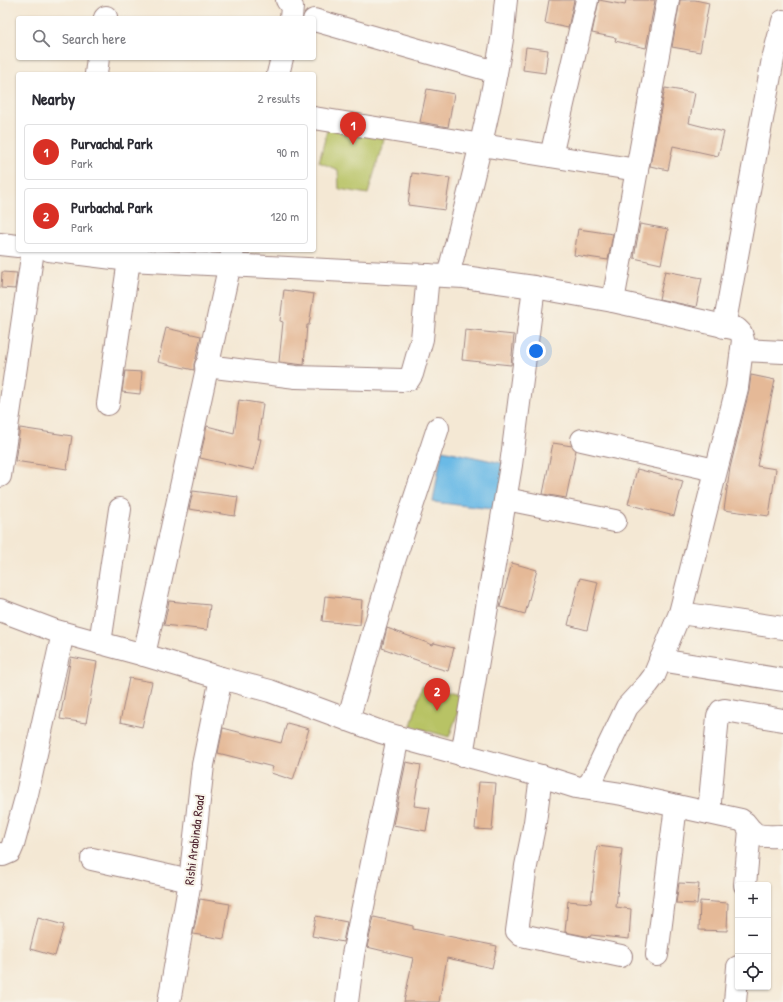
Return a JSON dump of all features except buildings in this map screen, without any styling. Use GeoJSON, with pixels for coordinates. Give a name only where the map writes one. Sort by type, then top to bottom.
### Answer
{"type":"FeatureCollection","features":[{"type":"Feature","properties":{"kind":"street"},"geometry":{"type":"LineString","coordinates":[[206,366],[296,377],[408,379],[412,374],[438,276],[480,144],[496,72],[506,0]]}},
{"type":"Feature","properties":{"kind":"street"},"geometry":{"type":"LineString","coordinates":[[550,156],[587,0]]}},
{"type":"Feature","properties":{"kind":"street"},"geometry":{"type":"LineString","coordinates":[[613,301],[668,0]]}},
{"type":"Feature","properties":{"kind":"street"},"geometry":{"type":"LineString","coordinates":[[316,21],[496,72]]}},
{"type":"Feature","properties":{"kind":"street"},"geometry":{"type":"LineString","coordinates":[[724,327],[773,58],[783,21]]}},
{"type":"Feature","properties":{"kind":"street"},"geometry":{"type":"LineString","coordinates":[[96,72],[98,60]]}},
{"type":"Feature","properties":{"kind":"street"},"geometry":{"type":"LineString","coordinates":[[278,72],[282,60]]}},
{"type":"Feature","properties":{"kind":"street"},"geometry":{"type":"LineString","coordinates":[[316,118],[637,170]]}},
{"type":"Feature","properties":{"kind":"street"},"geometry":{"type":"LineString","coordinates":[[0,244],[16,246]]}},
{"type":"Feature","properties":{"kind":"street"},"geometry":{"type":"LineString","coordinates":[[0,476],[33,252]]}},
{"type":"Feature","properties":{"kind":"street"},"geometry":{"type":"LineString","coordinates":[[65,252],[129,260],[230,258],[280,267],[464,277],[534,287],[613,301],[737,329],[741,333],[743,340],[737,388],[680,613],[654,676],[626,706],[591,782],[584,788]]}},
{"type":"Feature","properties":{"kind":"street"},"geometry":{"type":"LineString","coordinates":[[144,655],[230,258]]}},
{"type":"Feature","properties":{"kind":"street"},"geometry":{"type":"LineString","coordinates":[[108,404],[129,260]]}},
{"type":"Feature","properties":{"kind":"street"},"geometry":{"type":"LineString","coordinates":[[462,755],[506,500],[534,287]]}},
{"type":"Feature","properties":{"kind":"street"},"geometry":{"type":"LineString","coordinates":[[742,350],[783,352]]}},
{"type":"Feature","properties":{"kind":"street"},"geometry":{"type":"LineString","coordinates":[[348,720],[392,567],[438,428]]}},
{"type":"Feature","properties":{"kind":"street"},"geometry":{"type":"LineString","coordinates":[[582,440],[715,470]]}},
{"type":"Feature","properties":{"kind":"street"},"geometry":{"type":"LineString","coordinates":[[506,500],[615,521]]}},
{"type":"Feature","properties":{"kind":"street"},"geometry":{"type":"LineString","coordinates":[[100,642],[120,510]]}},
{"type":"Feature","properties":{"kind":"street"},"geometry":{"type":"LineString","coordinates":[[0,610],[63,632],[270,691],[398,737],[576,787],[622,794],[741,820],[746,823],[750,830],[755,834],[783,836]]}},
{"type":"Feature","properties":{"kind":"street"},"geometry":{"type":"LineString","coordinates":[[680,613],[783,628]]}},
{"type":"Feature","properties":{"kind":"street"},"geometry":{"type":"LineString","coordinates":[[0,854],[3,855],[10,852],[13,845],[27,794],[63,632]]}},
{"type":"Feature","properties":{"kind":"street"},"geometry":{"type":"LineString","coordinates":[[660,660],[783,680]]}},
{"type":"Feature","properties":{"kind":"street","name":"Rishi Arabinda Road"},"geometry":{"type":"LineString","coordinates":[[169,1002],[190,881],[203,765],[221,678]]}},
{"type":"Feature","properties":{"kind":"street"},"geometry":{"type":"LineString","coordinates":[[710,814],[718,716],[721,711],[725,710],[783,720]]}},
{"type":"Feature","properties":{"kind":"street"},"geometry":{"type":"LineString","coordinates":[[347,1002],[353,955],[398,737]]}},
{"type":"Feature","properties":{"kind":"street"},"geometry":{"type":"LineString","coordinates":[[541,776],[517,931],[521,935],[620,956]]}},
{"type":"Feature","properties":{"kind":"street"},"geometry":{"type":"LineString","coordinates":[[657,955],[676,806]]}},
{"type":"Feature","properties":{"kind":"street"},"geometry":{"type":"LineString","coordinates":[[745,882],[750,830]]}},
{"type":"Feature","properties":{"kind":"street"},"geometry":{"type":"LineString","coordinates":[[92,859],[190,881]]}},
{"type":"Feature","properties":{"kind":"street"},"geometry":{"type":"LineString","coordinates":[[735,1002],[736,990]]}},
{"type":"Feature","properties":{"kind":"green space"},"geometry":{"type":"Polygon","coordinates":[[[331,115],[387,129],[368,194],[339,189],[338,170],[319,162],[331,115]]]}},
{"type":"Feature","properties":{"kind":"green space"},"geometry":{"type":"Polygon","coordinates":[[[422,686],[464,696],[449,737],[411,726],[422,686]]]}},
{"type":"Feature","properties":{"kind":"water"},"geometry":{"type":"Polygon","coordinates":[[[442,450],[511,465],[492,509],[433,502],[442,450]]]}},
{"type":"Feature","properties":{"kind":"place","name":"Purvachal Park"},"geometry":{"type":"Point","coordinates":[353,145]}},
{"type":"Feature","properties":{"kind":"place","name":"Purbachal Park"},"geometry":{"type":"Point","coordinates":[437,711]}}]}
